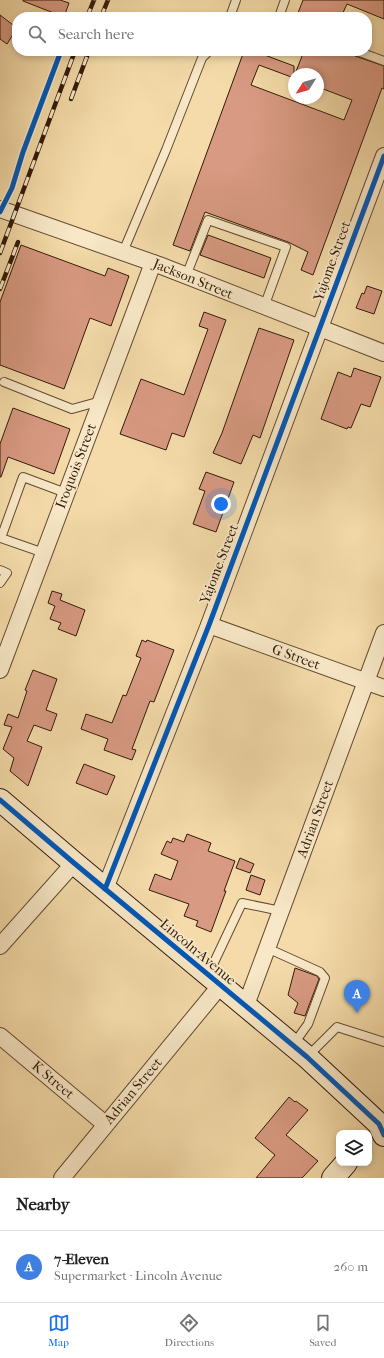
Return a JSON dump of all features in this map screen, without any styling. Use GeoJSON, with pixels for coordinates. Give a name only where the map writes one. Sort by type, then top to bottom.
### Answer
{"type":"FeatureCollection","features":[{"type":"Feature","properties":{"kind":"main road","name":"Lincoln Avenue"},"geometry":{"type":"LineString","coordinates":[[0,800],[74,864],[246,1005],[300,1052],[380,1126]]}},
{"type":"Feature","properties":{"kind":"main road"},"geometry":{"type":"LineString","coordinates":[[333,1178],[343,1166]]}},
{"type":"Feature","properties":{"kind":"street","name":"Yajome Street"},"geometry":{"type":"LineString","coordinates":[[104,889],[209,625],[384,156]]}},
{"type":"Feature","properties":{"kind":"street","name":"Jackson Street"},"geometry":{"type":"LineString","coordinates":[[0,209],[153,263],[384,354]]}},
{"type":"Feature","properties":{"kind":"street","name":"Iroquois Street"},"geometry":{"type":"LineString","coordinates":[[0,670],[153,263]]}},
{"type":"Feature","properties":{"kind":"street","name":"G Street"},"geometry":{"type":"LineString","coordinates":[[209,625],[384,688]]}},
{"type":"Feature","properties":{"kind":"street","name":"Adrian Street"},"geometry":{"type":"LineString","coordinates":[[246,1005],[384,632]]}},
{"type":"Feature","properties":{"kind":"street"},"geometry":{"type":"LineString","coordinates":[[0,946],[74,864]]}},
{"type":"Feature","properties":{"kind":"street","name":"Adrian Street"},"geometry":{"type":"LineString","coordinates":[[62,1178],[106,1124],[214,980]]}},
{"type":"Feature","properties":{"kind":"street","name":"K Street"},"geometry":{"type":"LineString","coordinates":[[0,1036],[106,1124]]}},
{"type":"Feature","properties":{"kind":"lane"},"geometry":{"type":"LineString","coordinates":[[232,12],[236,0]]}},
{"type":"Feature","properties":{"kind":"lane"},"geometry":{"type":"LineString","coordinates":[[281,12],[285,0]]}},
{"type":"Feature","properties":{"kind":"lane"},"geometry":{"type":"LineString","coordinates":[[123,252],[204,56]]}},
{"type":"Feature","properties":{"kind":"lane"},"geometry":{"type":"LineString","coordinates":[[370,56],[384,61]]}},
{"type":"Feature","properties":{"kind":"lane"},"geometry":{"type":"LineString","coordinates":[[186,276],[208,220],[286,247],[264,307]]}},
{"type":"Feature","properties":{"kind":"lane"},"geometry":{"type":"LineString","coordinates":[[4,382],[72,408],[102,400]]}},
{"type":"Feature","properties":{"kind":"lane"},"geometry":{"type":"LineString","coordinates":[[44,553],[1,538],[23,477],[66,493]]}},
{"type":"Feature","properties":{"kind":"lane"},"geometry":{"type":"LineString","coordinates":[[0,570],[7,573],[0,583]]}},
{"type":"Feature","properties":{"kind":"lane"},"geometry":{"type":"LineString","coordinates":[[214,980],[242,903],[281,911]]}},
{"type":"Feature","properties":{"kind":"lane"},"geometry":{"type":"LineString","coordinates":[[267,948],[320,972],[325,978],[308,1024],[300,1052]]}},
{"type":"Feature","properties":{"kind":"lane"},"geometry":{"type":"LineString","coordinates":[[300,1052],[337,1027],[384,1042]]}},
{"type":"Feature","properties":{"kind":"building"},"geometry":{"type":"Polygon","coordinates":[[[60,0],[69,3],[66,12],[51,12],[23,1],[60,0]]]}},
{"type":"Feature","properties":{"kind":"building"},"geometry":{"type":"Polygon","coordinates":[[[303,0],[384,0],[384,19],[372,14],[372,12],[367,12],[347,4],[343,12],[298,12],[303,0]]]}},
{"type":"Feature","properties":{"kind":"building"},"geometry":{"type":"Polygon","coordinates":[[[0,15],[12,24],[12,36],[7,44],[0,39],[0,15]]]}},
{"type":"Feature","properties":{"kind":"building"},"geometry":{"type":"Polygon","coordinates":[[[242,56],[267,56],[294,66],[294,68],[288,68],[288,76],[259,65],[251,85],[288,99],[288,104],[301,104],[344,120],[352,100],[324,89],[324,68],[297,68],[302,56],[355,56],[384,66],[384,89],[382,88],[313,275],[301,270],[308,252],[288,242],[205,212],[190,251],[173,245],[242,56]]]}},
{"type":"Feature","properties":{"kind":"building"},"geometry":{"type":"Polygon","coordinates":[[[208,235],[271,258],[264,278],[200,255],[208,235]]]}},
{"type":"Feature","properties":{"kind":"building"},"geometry":{"type":"Polygon","coordinates":[[[21,245],[105,276],[108,268],[129,276],[111,326],[90,318],[64,389],[0,365],[0,302],[21,245]]]}},
{"type":"Feature","properties":{"kind":"building"},"geometry":{"type":"Polygon","coordinates":[[[367,286],[382,291],[374,314],[356,308],[362,293],[364,294],[367,286]]]}},
{"type":"Feature","properties":{"kind":"building"},"geometry":{"type":"Polygon","coordinates":[[[204,312],[226,320],[184,437],[172,433],[166,450],[120,434],[141,379],[184,395],[208,329],[199,326],[204,312]]]}},
{"type":"Feature","properties":{"kind":"building"},"geometry":{"type":"Polygon","coordinates":[[[259,328],[294,340],[260,438],[253,435],[241,464],[213,453],[222,433],[259,328]]]}},
{"type":"Feature","properties":{"kind":"building"},"geometry":{"type":"Polygon","coordinates":[[[354,368],[381,377],[370,407],[361,404],[351,428],[348,427],[347,429],[321,419],[338,372],[351,377],[354,368]]]}},
{"type":"Feature","properties":{"kind":"building"},"geometry":{"type":"Polygon","coordinates":[[[13,408],[70,429],[54,474],[8,457],[0,477],[0,444],[13,408]]]}},
{"type":"Feature","properties":{"kind":"building"},"geometry":{"type":"Polygon","coordinates":[[[206,472],[234,482],[216,532],[193,524],[205,491],[199,489],[206,472]]]}},
{"type":"Feature","properties":{"kind":"building"},"geometry":{"type":"Polygon","coordinates":[[[52,591],[62,594],[60,600],[85,610],[76,636],[58,629],[61,623],[50,619],[55,606],[48,603],[52,591]]]}},
{"type":"Feature","properties":{"kind":"building"},"geometry":{"type":"Polygon","coordinates":[[[142,640],[146,642],[147,640],[174,650],[154,702],[150,701],[132,749],[136,750],[132,760],[104,750],[108,739],[81,729],[86,714],[112,723],[123,695],[126,696],[141,658],[136,656],[142,640]]]}},
{"type":"Feature","properties":{"kind":"building"},"geometry":{"type":"Polygon","coordinates":[[[33,670],[57,679],[46,710],[57,714],[51,731],[34,725],[27,741],[42,747],[28,786],[10,771],[14,758],[3,749],[12,727],[4,725],[8,714],[18,718],[27,691],[25,690],[33,670]]]}},
{"type":"Feature","properties":{"kind":"building"},"geometry":{"type":"Polygon","coordinates":[[[84,764],[115,776],[107,795],[76,783],[84,764]]]}},
{"type":"Feature","properties":{"kind":"building"},"geometry":{"type":"Polygon","coordinates":[[[187,834],[211,843],[208,851],[235,861],[211,932],[196,926],[198,921],[184,916],[189,904],[149,890],[155,874],[171,880],[178,861],[161,854],[167,841],[171,843],[173,838],[184,842],[187,834]]]}},
{"type":"Feature","properties":{"kind":"building"},"geometry":{"type":"Polygon","coordinates":[[[240,858],[254,864],[250,873],[236,868],[240,858]]]}},
{"type":"Feature","properties":{"kind":"building"},"geometry":{"type":"Polygon","coordinates":[[[251,875],[265,880],[260,895],[246,890],[251,875]]]}},
{"type":"Feature","properties":{"kind":"building"},"geometry":{"type":"Polygon","coordinates":[[[295,968],[317,976],[319,979],[305,1016],[294,1013],[298,1003],[288,995],[295,968]]]}},
{"type":"Feature","properties":{"kind":"building"},"geometry":{"type":"Polygon","coordinates":[[[289,1097],[308,1110],[286,1135],[318,1161],[302,1178],[256,1178],[275,1155],[255,1138],[289,1097]]]}},
{"type":"Feature","properties":{"kind":"railway"},"geometry":{"type":"LineString","coordinates":[[89,12],[94,0]]}},
{"type":"Feature","properties":{"kind":"railway"},"geometry":{"type":"LineString","coordinates":[[103,12],[108,0]]}},
{"type":"Feature","properties":{"kind":"railway"},"geometry":{"type":"LineString","coordinates":[[0,253],[73,56]]}},
{"type":"Feature","properties":{"kind":"railway"},"geometry":{"type":"LineString","coordinates":[[71,99],[87,56]]}},
{"type":"Feature","properties":{"kind":"railway"},"geometry":{"type":"LineString","coordinates":[[0,289],[18,242]]}},
{"type":"Feature","properties":{"kind":"cycle path"},"geometry":{"type":"LineString","coordinates":[[0,212],[12,188],[23,152],[59,56]]}},
{"type":"Feature","properties":{"kind":"cycle path"},"geometry":{"type":"LineString","coordinates":[[105,889],[209,625],[384,156]]}},
{"type":"Feature","properties":{"kind":"cycle path"},"geometry":{"type":"LineString","coordinates":[[0,800],[307,1057],[379,1124],[384,1135]]}},
{"type":"Feature","properties":{"kind":"place","name":"7-Eleven"},"geometry":{"type":"Point","coordinates":[357,1013]}}]}
